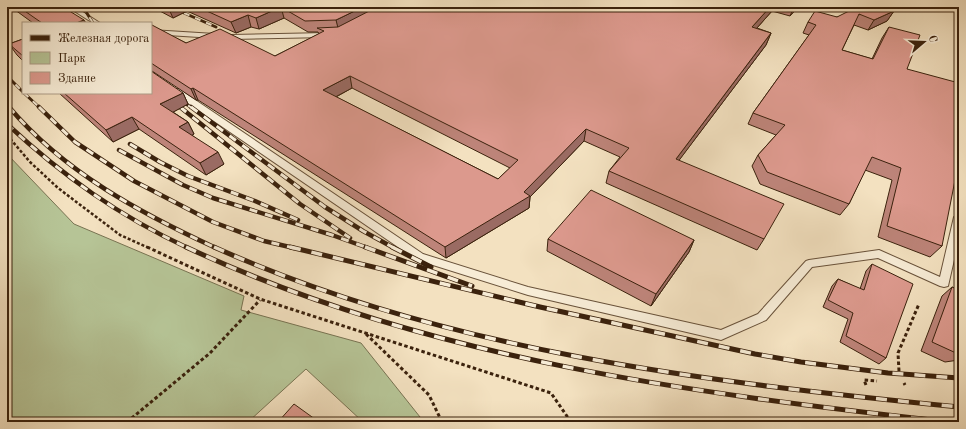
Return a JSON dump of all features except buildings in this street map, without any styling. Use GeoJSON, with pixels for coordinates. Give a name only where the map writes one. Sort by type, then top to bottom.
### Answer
{"type":"FeatureCollection","features":[{"type":"Feature","properties":{"kind":"lane"},"geometry":{"type":"LineString","coordinates":[[71,7],[95,22]]}},
{"type":"Feature","properties":{"kind":"lane"},"geometry":{"type":"LineString","coordinates":[[152,32],[231,37],[332,35]]}},
{"type":"Feature","properties":{"kind":"lane"},"geometry":{"type":"LineString","coordinates":[[171,88],[420,257],[528,291],[721,335],[762,318],[809,264],[879,254],[944,283],[959,218]]}},
{"type":"Feature","properties":{"kind":"path"},"geometry":{"type":"LineString","coordinates":[[7,135],[30,162],[58,188],[120,235],[260,299],[551,393],[570,422]]}},
{"type":"Feature","properties":{"kind":"path"},"geometry":{"type":"LineString","coordinates":[[127,422],[210,353],[260,299]]}},
{"type":"Feature","properties":{"kind":"path"},"geometry":{"type":"LineString","coordinates":[[899,371],[898,353],[919,304]]}},
{"type":"Feature","properties":{"kind":"path"},"geometry":{"type":"LineString","coordinates":[[364,333],[429,395],[442,422]]}},
{"type":"Feature","properties":{"kind":"path"},"geometry":{"type":"LineString","coordinates":[[866,385],[864,380],[877,381]]}},
{"type":"Feature","properties":{"kind":"green space"},"geometry":{"type":"Polygon","coordinates":[[[7,154],[74,224],[244,296],[241,310],[361,343],[424,422],[363,422],[306,369],[248,422],[7,422],[7,154]]]}},
{"type":"Feature","properties":{"kind":"railway"},"geometry":{"type":"LineString","coordinates":[[83,7],[92,22]]}},
{"type":"Feature","properties":{"kind":"railway"},"geometry":{"type":"LineString","coordinates":[[184,13],[216,27]]}},
{"type":"Feature","properties":{"kind":"railway"},"geometry":{"type":"LineString","coordinates":[[7,76],[22,91]]}},
{"type":"Feature","properties":{"kind":"railway"},"geometry":{"type":"LineString","coordinates":[[25,94],[40,108]]}},
{"type":"Feature","properties":{"kind":"railway"},"geometry":{"type":"LineString","coordinates":[[178,99],[192,108]]}},
{"type":"Feature","properties":{"kind":"railway"},"geometry":{"type":"LineString","coordinates":[[173,102],[181,108]]}},
{"type":"Feature","properties":{"kind":"railway"},"geometry":{"type":"LineString","coordinates":[[9,107],[54,152],[105,189],[159,220],[216,248]]}},
{"type":"Feature","properties":{"kind":"railway"},"geometry":{"type":"LineString","coordinates":[[39,107],[75,142],[134,181],[213,222],[264,241],[294,248]]}},
{"type":"Feature","properties":{"kind":"railway"},"geometry":{"type":"LineString","coordinates":[[180,107],[300,204],[350,238]]}},
{"type":"Feature","properties":{"kind":"railway"},"geometry":{"type":"LineString","coordinates":[[191,107],[325,207],[363,231],[394,248]]}},
{"type":"Feature","properties":{"kind":"railway"},"geometry":{"type":"LineString","coordinates":[[7,124],[49,161],[93,194],[138,222],[188,248]]}},
{"type":"Feature","properties":{"kind":"railway"},"geometry":{"type":"LineString","coordinates":[[130,144],[160,162],[188,176],[255,201],[298,220]]}},
{"type":"Feature","properties":{"kind":"railway"},"geometry":{"type":"LineString","coordinates":[[119,150],[183,185],[213,198],[332,235],[368,248]]}},
{"type":"Feature","properties":{"kind":"railway"},"geometry":{"type":"LineString","coordinates":[[186,247],[277,285],[370,318],[464,344],[560,366],[755,398],[950,422]]}},
{"type":"Feature","properties":{"kind":"railway"},"geometry":{"type":"LineString","coordinates":[[214,247],[303,283],[394,313],[486,337],[579,357],[674,373],[769,386],[959,407]]}},
{"type":"Feature","properties":{"kind":"railway"},"geometry":{"type":"LineString","coordinates":[[290,247],[540,307],[755,354],[801,362],[888,373],[959,378]]}},
{"type":"Feature","properties":{"kind":"railway"},"geometry":{"type":"LineString","coordinates":[[365,247],[472,286]]}},
{"type":"Feature","properties":{"kind":"railway"},"geometry":{"type":"LineString","coordinates":[[392,247],[431,267]]}}]}
